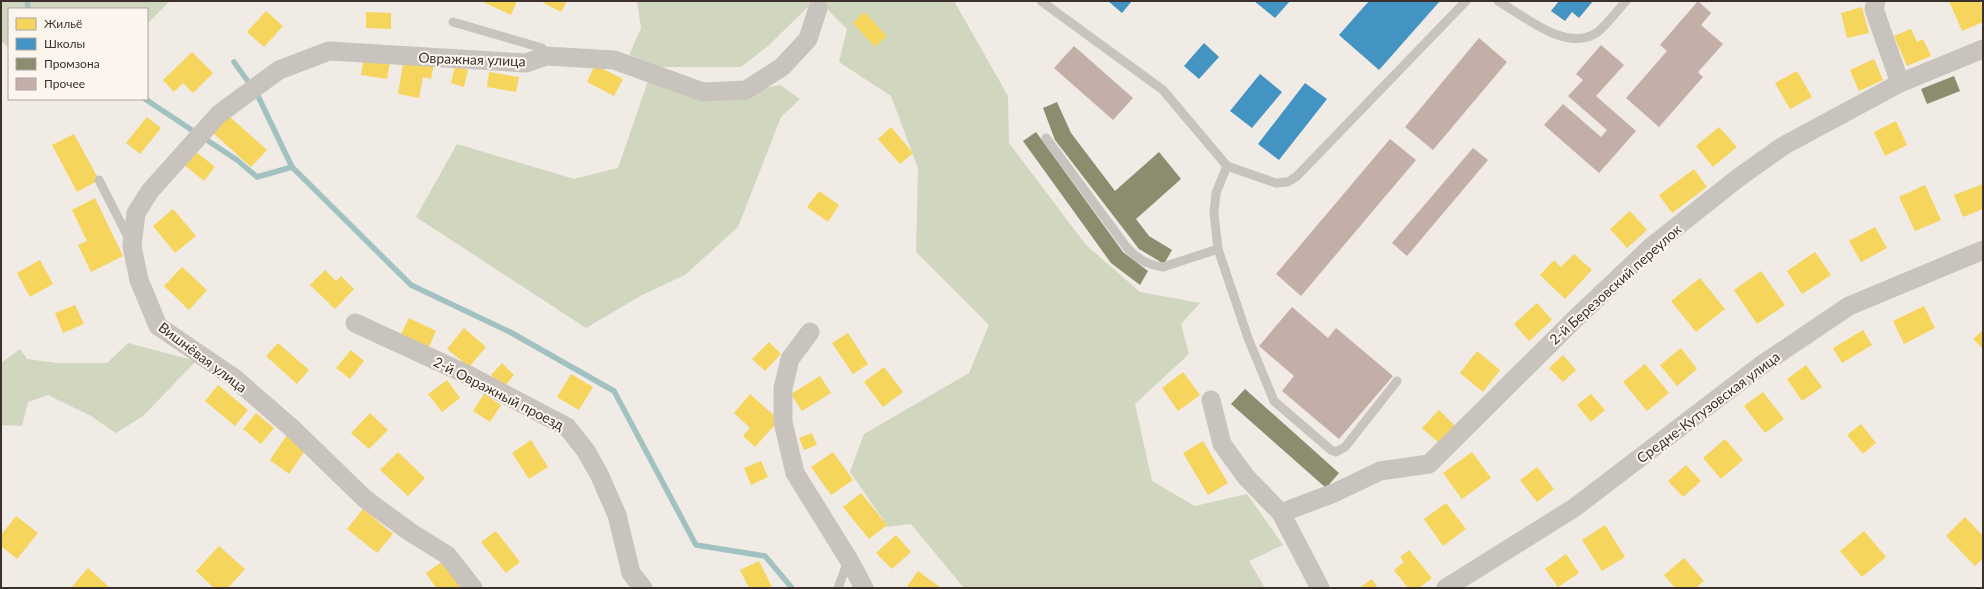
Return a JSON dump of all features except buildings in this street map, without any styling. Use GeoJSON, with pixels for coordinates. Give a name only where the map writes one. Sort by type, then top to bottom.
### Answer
{"type":"FeatureCollection","features":[{"type":"Feature","properties":{"kind":"street"},"geometry":{"type":"LineString","coordinates":[[1875,5],[1900,83]]}},
{"type":"Feature","properties":{"kind":"street","name":"Овражная улица"},"geometry":{"type":"LineString","coordinates":[[329,51],[526,63],[546,56],[614,60],[703,92],[746,90],[782,67],[808,39],[818,8]]}},
{"type":"Feature","properties":{"kind":"street","name":"2-й Березовский переулок"},"geometry":{"type":"LineString","coordinates":[[1281,513],[1334,493],[1380,471],[1429,464],[1575,319],[1651,247],[1738,178],[1783,146],[1900,83],[1983,48]]}},
{"type":"Feature","properties":{"kind":"street","name":"Вишнёвая улица"},"geometry":{"type":"LineString","coordinates":[[329,51],[280,70],[219,114],[150,191],[136,213],[132,246],[139,280],[158,326],[233,377],[293,429],[365,499],[410,532],[447,556],[473,588]]}},
{"type":"Feature","properties":{"kind":"street","name":"Средне-Кутузовская улица"},"geometry":{"type":"LineString","coordinates":[[1446,588],[1574,508],[1760,366],[1849,306],[1983,250]]}},
{"type":"Feature","properties":{"kind":"street","name":"2-й Овражный проезд"},"geometry":{"type":"LineString","coordinates":[[355,323],[468,375],[567,427],[586,451],[599,474],[617,515],[631,573],[643,588]]}},
{"type":"Feature","properties":{"kind":"street"},"geometry":{"type":"LineString","coordinates":[[810,332],[790,359],[783,388],[783,422],[795,473],[849,560],[864,588]]}},
{"type":"Feature","properties":{"kind":"street"},"geometry":{"type":"LineString","coordinates":[[1211,400],[1222,444],[1246,477],[1281,513],[1320,588]]}},
{"type":"Feature","properties":{"kind":"lane"},"geometry":{"type":"LineString","coordinates":[[1041,1],[1163,90],[1227,166],[1276,183],[1288,182],[1297,176],[1466,1]]}},
{"type":"Feature","properties":{"kind":"lane"},"geometry":{"type":"LineString","coordinates":[[1498,1],[1556,36],[1569,39],[1583,38],[1598,32],[1626,1]]}},
{"type":"Feature","properties":{"kind":"lane"},"geometry":{"type":"LineString","coordinates":[[452,22],[542,48],[546,56]]}},
{"type":"Feature","properties":{"kind":"lane"},"geometry":{"type":"LineString","coordinates":[[1046,138],[1128,248],[1138,258],[1154,266],[1163,268],[1218,249]]}},
{"type":"Feature","properties":{"kind":"lane"},"geometry":{"type":"LineString","coordinates":[[1227,166],[1216,193],[1214,212],[1218,249],[1248,338],[1274,401],[1331,450],[1336,452],[1345,447],[1397,381]]}},
{"type":"Feature","properties":{"kind":"lane"},"geometry":{"type":"LineString","coordinates":[[99,180],[132,246]]}},
{"type":"Feature","properties":{"kind":"lane"},"geometry":{"type":"LineString","coordinates":[[838,588],[849,560]]}},
{"type":"Feature","properties":{"kind":"green space"},"geometry":{"type":"Polygon","coordinates":[[[1,1],[170,1],[148,23],[148,8],[8,8],[8,47],[1,41],[1,1]]]}},
{"type":"Feature","properties":{"kind":"green space"},"geometry":{"type":"Polygon","coordinates":[[[637,1],[814,1],[768,46],[741,67],[661,67],[629,55],[641,28],[637,1]]]}},
{"type":"Feature","properties":{"kind":"green space"},"geometry":{"type":"Polygon","coordinates":[[[819,1],[954,1],[1008,96],[1009,143],[1086,245],[1140,292],[1200,303],[1181,324],[1189,354],[1135,404],[1152,481],[1195,506],[1247,494],[1283,545],[1249,561],[1265,588],[964,588],[911,524],[885,527],[887,525],[850,472],[864,434],[969,373],[989,325],[916,252],[918,168],[891,96],[839,62],[847,29],[819,1]]]}},
{"type":"Feature","properties":{"kind":"green space"},"geometry":{"type":"Polygon","coordinates":[[[648,81],[724,96],[780,85],[800,99],[781,117],[738,227],[685,275],[642,295],[586,328],[416,217],[457,144],[574,179],[618,168],[648,81]]]}},
{"type":"Feature","properties":{"kind":"green space"},"geometry":{"type":"Polygon","coordinates":[[[128,343],[196,361],[143,416],[116,433],[91,416],[48,395],[28,402],[22,426],[1,425],[1,363],[20,349],[27,359],[57,363],[107,363],[128,343]]]}},
{"type":"Feature","properties":{"kind":"waterway"},"geometry":{"type":"LineString","coordinates":[[27,1],[28,8]]}},
{"type":"Feature","properties":{"kind":"waterway"},"geometry":{"type":"LineString","coordinates":[[234,62],[257,94],[292,167]]}},
{"type":"Feature","properties":{"kind":"waterway"},"geometry":{"type":"LineString","coordinates":[[147,100],[237,160],[257,177],[292,167],[411,285],[510,332],[614,391],[696,545],[765,556],[792,588]]}}]}
